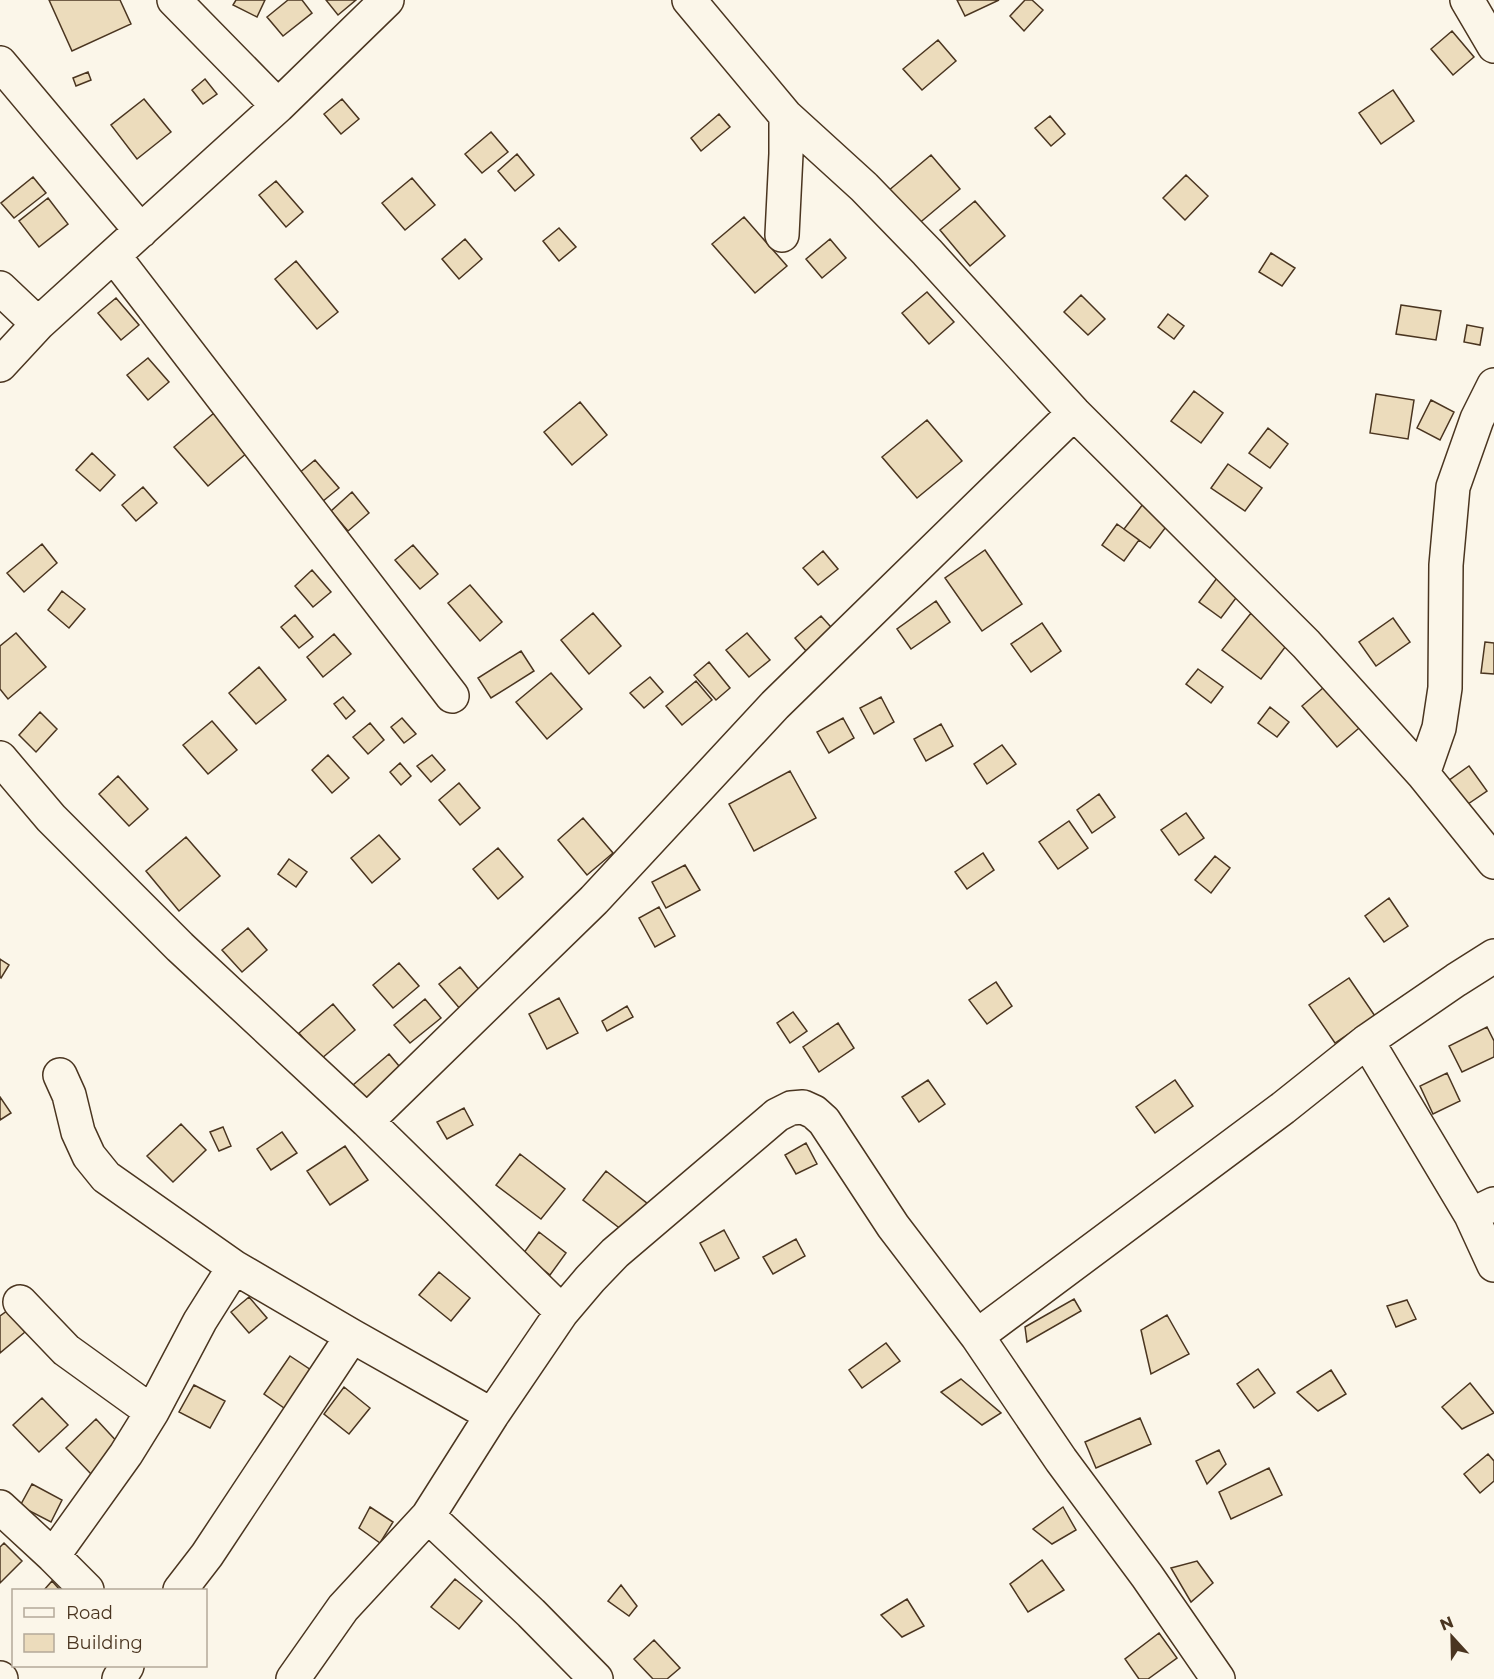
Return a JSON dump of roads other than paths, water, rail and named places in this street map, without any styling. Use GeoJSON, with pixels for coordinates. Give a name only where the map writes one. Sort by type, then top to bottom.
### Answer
{"type":"FeatureCollection","features":[{"type":"Feature","properties":{"kind":"street"},"geometry":{"type":"LineString","coordinates":[[174,0],[278,106]]}},
{"type":"Feature","properties":{"kind":"street"},"geometry":{"type":"LineString","coordinates":[[0,365],[38,324],[278,106],[387,0]]}},
{"type":"Feature","properties":{"kind":"street"},"geometry":{"type":"LineString","coordinates":[[689,0],[786,116],[864,187],[927,252],[1074,413],[1306,644],[1423,774],[1494,862]]}},
{"type":"Feature","properties":{"kind":"street"},"geometry":{"type":"LineString","coordinates":[[1467,0],[1494,46]]}},
{"type":"Feature","properties":{"kind":"street"},"geometry":{"type":"LineString","coordinates":[[0,63],[141,231]]}},
{"type":"Feature","properties":{"kind":"street"},"geometry":{"type":"LineString","coordinates":[[782,235],[786,116]]}},
{"type":"Feature","properties":{"kind":"street"},"geometry":{"type":"LineString","coordinates":[[114,256],[452,696]]}},
{"type":"Feature","properties":{"kind":"street"},"geometry":{"type":"LineString","coordinates":[[0,288],[38,324]]}},
{"type":"Feature","properties":{"kind":"street"},"geometry":{"type":"LineString","coordinates":[[1423,774],[1439,728],[1444,688],[1446,565],[1453,487],[1477,419],[1494,385]]}},
{"type":"Feature","properties":{"kind":"street"},"geometry":{"type":"LineString","coordinates":[[367,1121],[594,900],[775,705],[1074,413]]}},
{"type":"Feature","properties":{"kind":"street"},"geometry":{"type":"LineString","coordinates":[[0,758],[51,818],[172,939],[367,1121],[562,1312]]}},
{"type":"Feature","properties":{"kind":"street"},"geometry":{"type":"LineString","coordinates":[[976,1336],[1283,1108],[1367,1041],[1494,956]]}},
{"type":"Feature","properties":{"kind":"street"},"geometry":{"type":"LineString","coordinates":[[1367,1041],[1482,1210],[1494,1265]]}},
{"type":"Feature","properties":{"kind":"street"},"geometry":{"type":"LineString","coordinates":[[60,1075],[69,1095],[78,1131],[90,1156],[106,1177],[234,1267],[492,1414]]}},
{"type":"Feature","properties":{"kind":"street"},"geometry":{"type":"LineString","coordinates":[[293,1679],[343,1608],[428,1516],[492,1414],[562,1312],[590,1279],[615,1252],[777,1115],[791,1108],[803,1107],[814,1112],[824,1121],[893,1226],[976,1336],[1061,1460],[1147,1576],[1218,1679]]}},
{"type":"Feature","properties":{"kind":"street"},"geometry":{"type":"LineString","coordinates":[[53,1556],[126,1454],[152,1412],[200,1321],[234,1267]]}},
{"type":"Feature","properties":{"kind":"street"},"geometry":{"type":"LineString","coordinates":[[20,1302],[66,1350],[152,1412]]}},
{"type":"Feature","properties":{"kind":"street"},"geometry":{"type":"LineString","coordinates":[[181,1589],[207,1555],[352,1336]]}},
{"type":"Feature","properties":{"kind":"street"},"geometry":{"type":"LineString","coordinates":[[0,1507],[86,1589]]}},
{"type":"Feature","properties":{"kind":"street"},"geometry":{"type":"LineString","coordinates":[[428,1516],[531,1613],[596,1679]]}}]}
